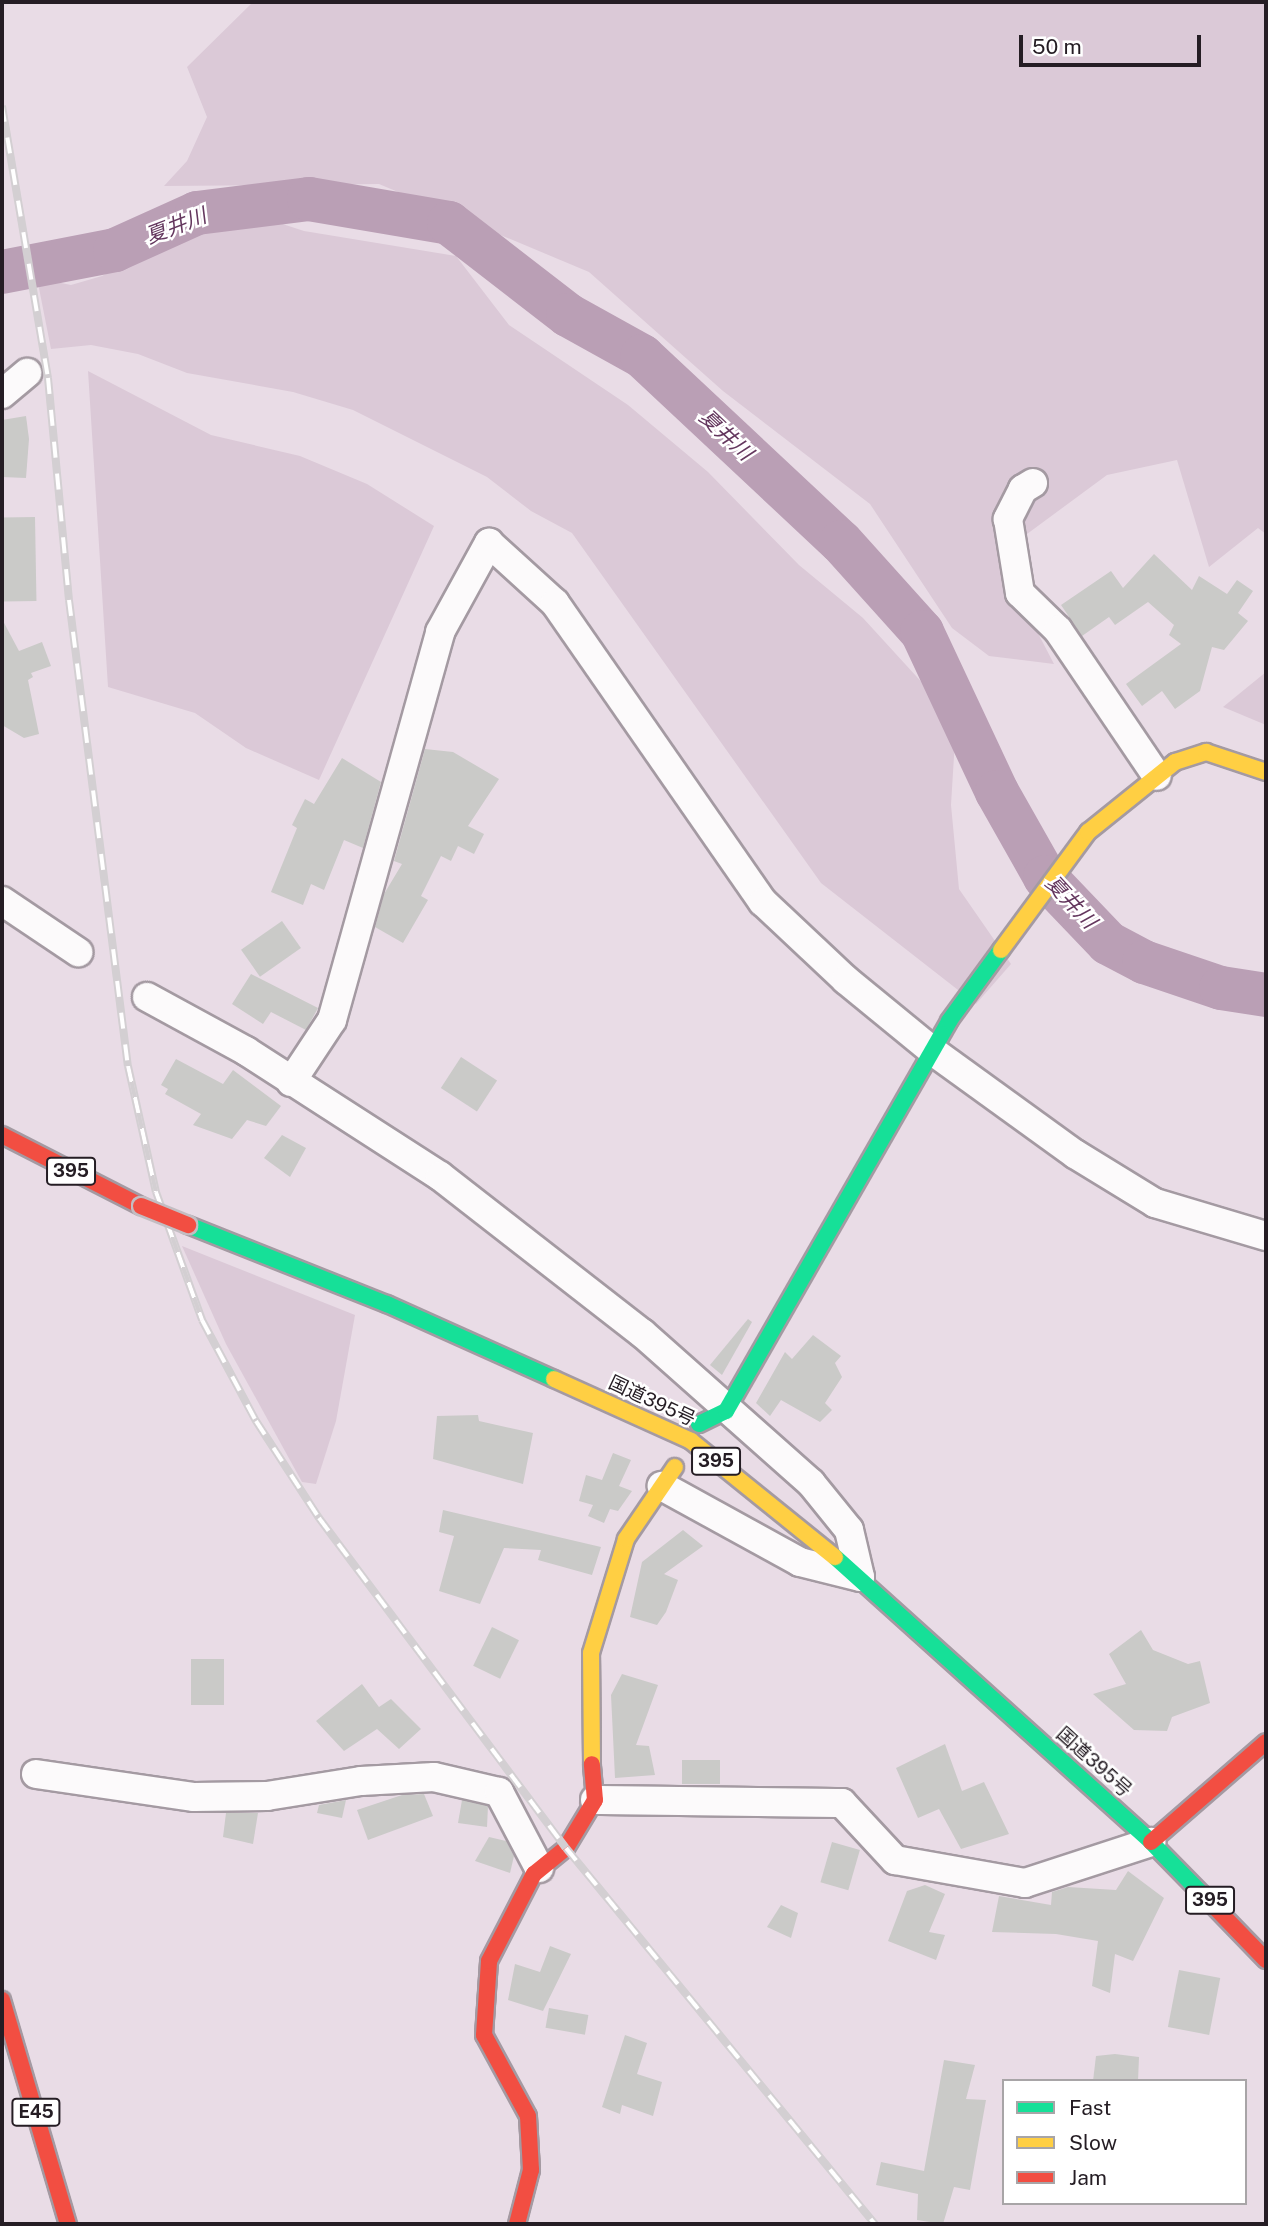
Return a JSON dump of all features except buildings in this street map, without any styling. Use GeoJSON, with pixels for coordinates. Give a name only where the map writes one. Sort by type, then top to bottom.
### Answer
{"type":"FeatureCollection","features":[{"type":"Feature","properties":{"kind":"main road"},"geometry":{"type":"LineString","coordinates":[[699,1424],[726,1411],[934,1052],[949,1021],[1088,832],[1175,762],[1206,752],[1266,772]]}},
{"type":"Feature","properties":{"kind":"main road","name":"国道395号"},"geometry":{"type":"LineString","coordinates":[[2,1135],[141,1206],[387,1304],[691,1441],[860,1577],[1151,1842],[1266,1960]]}},
{"type":"Feature","properties":{"kind":"main road"},"geometry":{"type":"LineString","coordinates":[[517,2224],[531,2170],[528,2116],[485,2035],[489,1961],[539,1868],[566,1848],[595,1800],[587,1727],[591,1653],[626,1539],[668,1477]]}},
{"type":"Feature","properties":{"kind":"main road"},"geometry":{"type":"LineString","coordinates":[[1151,1842],[1266,1742]]}},
{"type":"Feature","properties":{"kind":"main road","name":"E45"},"geometry":{"type":"LineString","coordinates":[[2,2000],[68,2224]]}},
{"type":"Feature","properties":{"kind":"street"},"geometry":{"type":"LineString","coordinates":[[2,394],[27,373]]}},
{"type":"Feature","properties":{"kind":"street"},"geometry":{"type":"LineString","coordinates":[[1033,482],[1023,489],[1008,519],[1020,593],[1058,630],[1148,784]]}},
{"type":"Feature","properties":{"kind":"street"},"geometry":{"type":"LineString","coordinates":[[291,1082],[332,1020],[440,632],[489,543],[555,603],[763,902],[846,980],[934,1052],[1075,1154],[1155,1203],[1266,1236]]}},
{"type":"Feature","properties":{"kind":"street"},"geometry":{"type":"LineString","coordinates":[[2,901],[78,952]]}},
{"type":"Feature","properties":{"kind":"street"},"geometry":{"type":"LineString","coordinates":[[146,997],[246,1051],[440,1175],[642,1333],[726,1411],[811,1483],[849,1530],[860,1577],[800,1562],[668,1477]]}},
{"type":"Feature","properties":{"kind":"street"},"geometry":{"type":"LineString","coordinates":[[36,1774],[194,1797],[267,1796],[362,1781],[435,1777],[499,1792],[539,1868]]}},
{"type":"Feature","properties":{"kind":"street"},"geometry":{"type":"LineString","coordinates":[[595,1800],[842,1803],[895,1860],[1025,1883],[1151,1842]]}},
{"type":"Feature","properties":{"kind":"shaded area"},"geometry":{"type":"Polygon","coordinates":[[[253,2],[1266,2],[1266,534],[1258,528],[1209,567],[1177,460],[1107,475],[1027,534],[1004,568],[1054,664],[989,656],[952,628],[870,504],[723,391],[589,272],[379,184],[164,186],[187,161],[207,117],[187,67],[253,2]]]}},
{"type":"Feature","properties":{"kind":"shaded area"},"geometry":{"type":"Polygon","coordinates":[[[258,216],[304,231],[456,256],[509,325],[628,405],[708,472],[799,565],[863,618],[948,711],[955,740],[951,805],[959,889],[1011,964],[976,1004],[821,883],[572,533],[531,511],[487,477],[353,410],[293,392],[187,373],[138,354],[91,345],[51,349],[37,278],[71,285],[102,276],[187,229],[258,216]]]}},
{"type":"Feature","properties":{"kind":"shaded area"},"geometry":{"type":"Polygon","coordinates":[[[88,371],[211,435],[300,456],[367,484],[434,526],[319,780],[246,748],[195,713],[108,687],[88,371]]]}},
{"type":"Feature","properties":{"kind":"shaded area"},"geometry":{"type":"Polygon","coordinates":[[[1266,672],[1266,725],[1223,707],[1266,672]]]}},
{"type":"Feature","properties":{"kind":"shaded area"},"geometry":{"type":"Polygon","coordinates":[[[182,1246],[355,1315],[336,1421],[316,1484],[302,1482],[226,1344],[182,1246]]]}},
{"type":"Feature","properties":{"kind":"waterway","name":"夏井川"},"geometry":{"type":"LineString","coordinates":[[2,272],[115,250],[197,213],[309,199],[449,223],[568,315],[642,356],[841,542],[922,632],[997,792],[1045,877],[1108,943],[1144,962],[1221,988],[1266,995]]}},
{"type":"Feature","properties":{"kind":"railway"},"geometry":{"type":"LineString","coordinates":[[2,106],[48,378],[69,600],[128,1066],[156,1192],[202,1320],[256,1421],[319,1518],[566,1848],[875,2224]]}},
{"type":"Feature","properties":{"kind":"traffic: fast"},"geometry":{"type":"LineString","coordinates":[[699,1424],[726,1411],[949,1021],[1001,950]]}},
{"type":"Feature","properties":{"kind":"traffic: fast"},"geometry":{"type":"LineString","coordinates":[[188,1225],[387,1304],[554,1379]]}},
{"type":"Feature","properties":{"kind":"traffic: fast"},"geometry":{"type":"LineString","coordinates":[[835,1557],[1151,1842],[1202,1894]]}},
{"type":"Feature","properties":{"kind":"traffic: slow"},"geometry":{"type":"LineString","coordinates":[[1001,950],[1088,832],[1175,762],[1206,752],[1266,772]]}},
{"type":"Feature","properties":{"kind":"traffic: slow"},"geometry":{"type":"LineString","coordinates":[[554,1379],[691,1441],[835,1557]]}},
{"type":"Feature","properties":{"kind":"traffic: slow"},"geometry":{"type":"LineString","coordinates":[[592,1764],[591,1653],[626,1539],[675,1467]]}},
{"type":"Feature","properties":{"kind":"traffic: jam"},"geometry":{"type":"LineString","coordinates":[[2,1135],[141,1206]]}},
{"type":"Feature","properties":{"kind":"traffic: jam"},"geometry":{"type":"LineString","coordinates":[[141,1206],[188,1225]]}},
{"type":"Feature","properties":{"kind":"traffic: jam"},"geometry":{"type":"LineString","coordinates":[[1151,1842],[1266,1742]]}},
{"type":"Feature","properties":{"kind":"traffic: jam"},"geometry":{"type":"LineString","coordinates":[[517,2224],[531,2170],[528,2116],[484,2035],[489,1961],[534,1874],[566,1848],[595,1800],[592,1764]]}},
{"type":"Feature","properties":{"kind":"traffic: jam"},"geometry":{"type":"LineString","coordinates":[[1202,1894],[1266,1960]]}},
{"type":"Feature","properties":{"kind":"traffic: jam"},"geometry":{"type":"LineString","coordinates":[[2,2000],[68,2224]]}}]}
